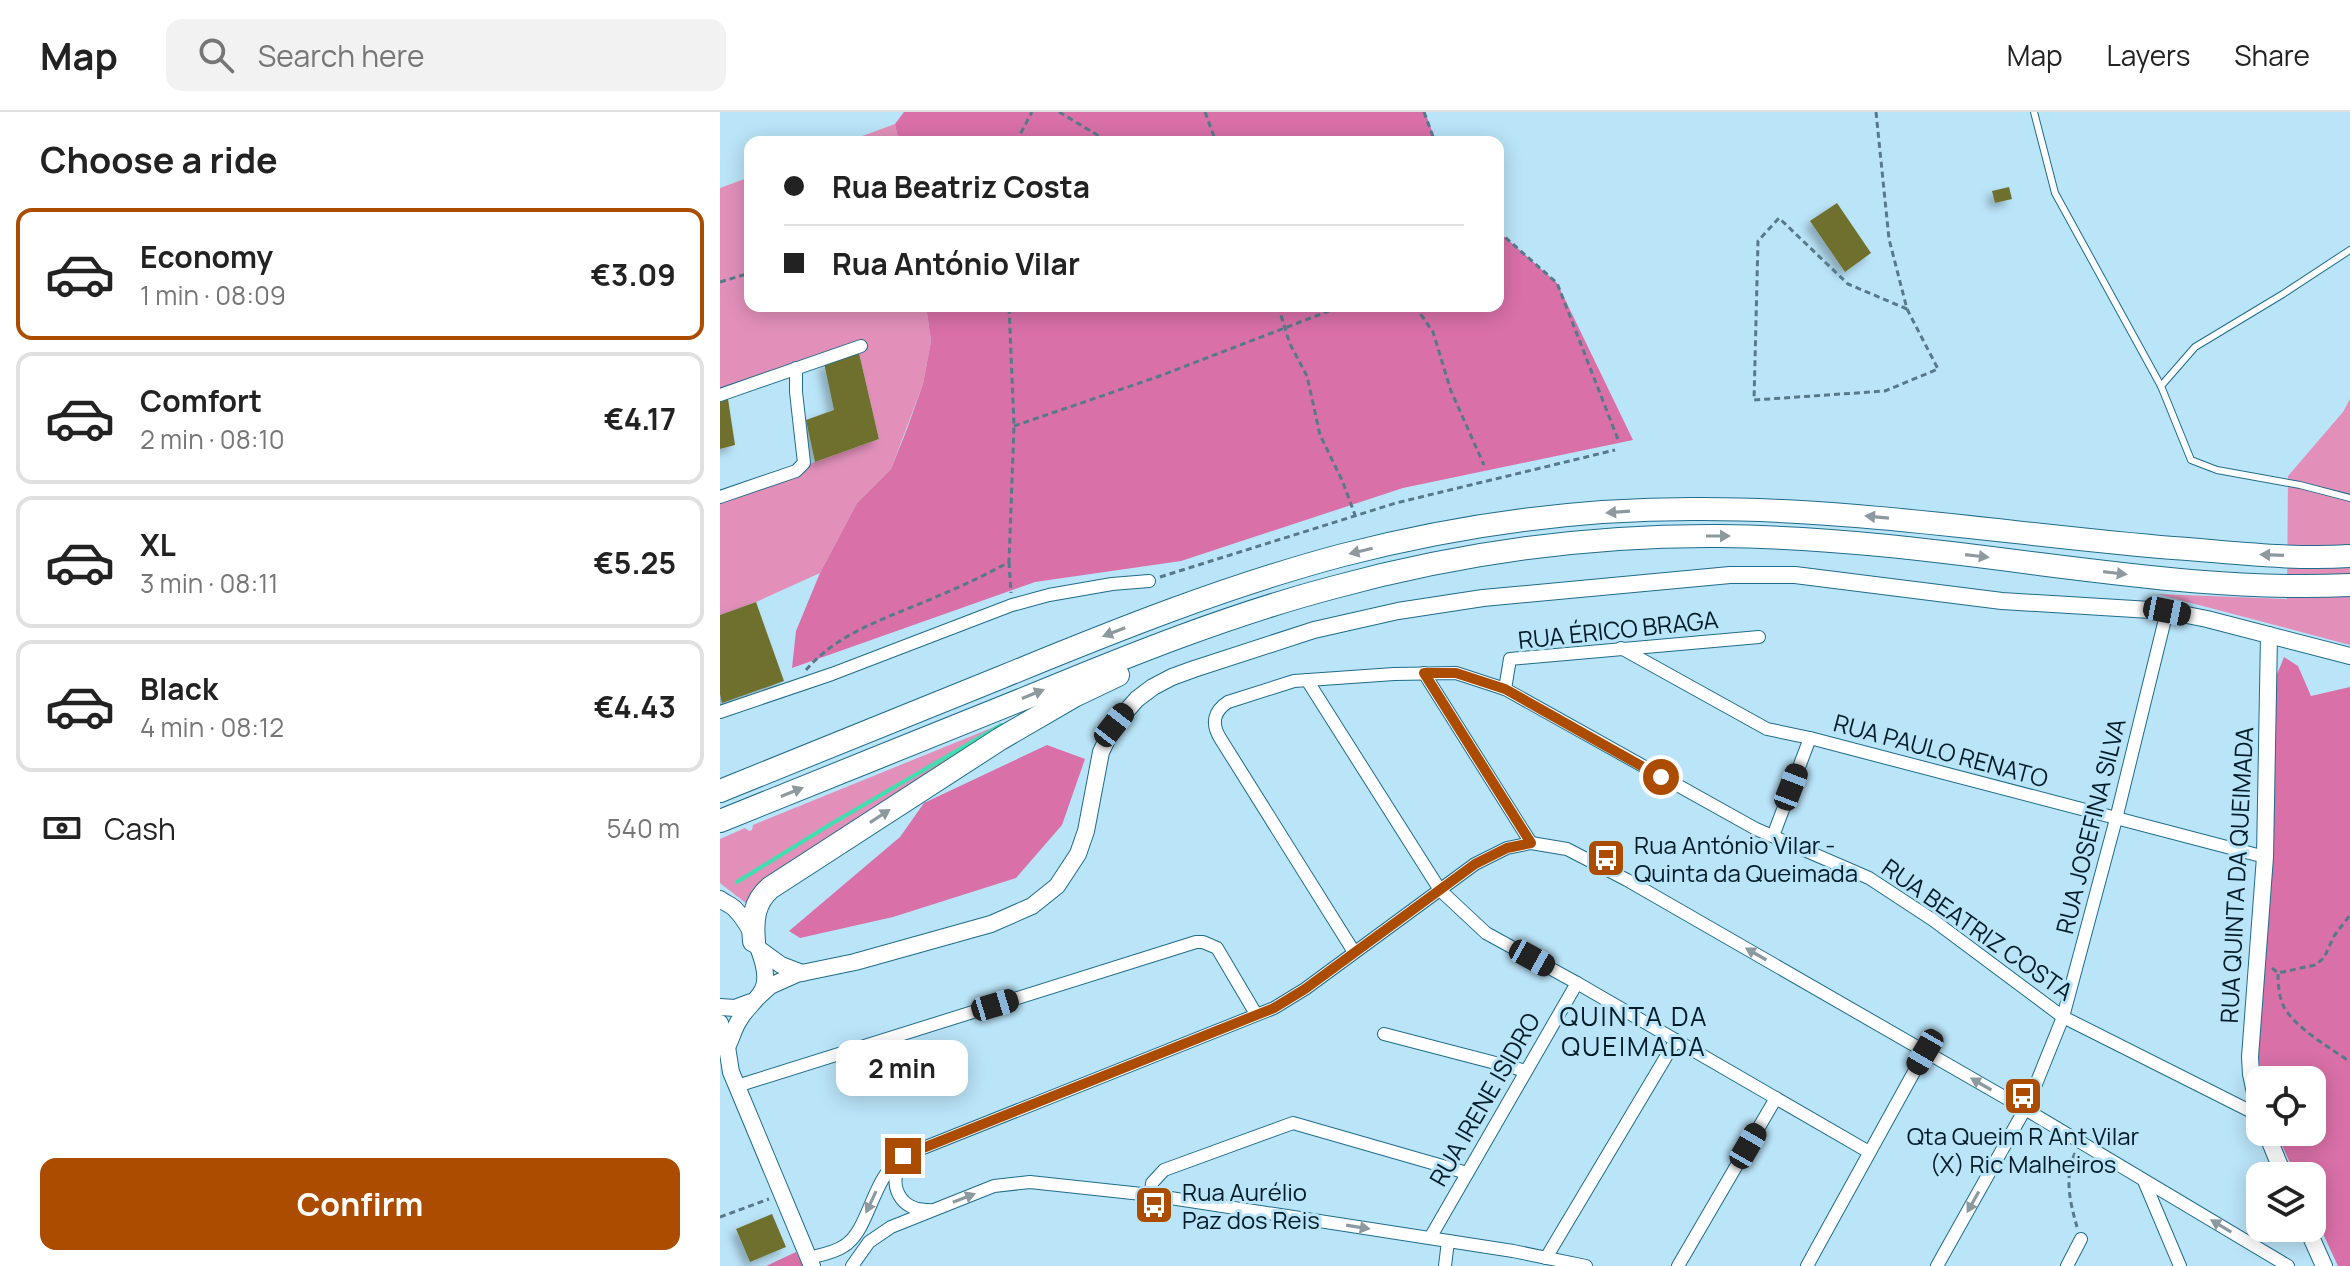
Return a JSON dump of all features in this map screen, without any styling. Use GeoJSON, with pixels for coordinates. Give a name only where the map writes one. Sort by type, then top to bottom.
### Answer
{"type":"FeatureCollection","features":[{"type":"Feature","properties":{"kind":"highway"},"geometry":{"type":"LineString","coordinates":[[720,791],[1198,600],[1347,554],[1464,530],[1575,515],[1696,508],[1770,509],[1892,518],[2066,539],[2257,554],[2350,556]]}},
{"type":"Feature","properties":{"kind":"highway"},"geometry":{"type":"LineString","coordinates":[[720,821],[1134,654],[1276,603],[1449,561],[1567,544],[1717,536],[1825,540],[2221,584],[2296,588],[2350,585]]}},
{"type":"Feature","properties":{"kind":"highway"},"geometry":{"type":"LineString","coordinates":[[756,945],[753,925],[755,909],[770,888],[1012,731],[1125,672],[1224,633],[1348,595],[1510,561],[1667,537]]}},
{"type":"Feature","properties":{"kind":"highway"},"geometry":{"type":"LineString","coordinates":[[720,780],[832,735],[1043,660]]}},
{"type":"Feature","properties":{"kind":"street"},"geometry":{"type":"LineString","coordinates":[[720,395],[861,346]]}},
{"type":"Feature","properties":{"kind":"street"},"geometry":{"type":"LineString","coordinates":[[720,497],[796,471],[804,463],[796,368]]}},
{"type":"Feature","properties":{"kind":"street"},"geometry":{"type":"LineString","coordinates":[[720,1007],[735,1008],[755,999],[778,982],[802,973],[868,959],[991,924],[1032,906],[1057,886],[1078,854],[1086,831],[1101,752],[1114,725],[1137,699],[1172,677],[1314,630],[1398,611],[1460,600],[1760,574],[1795,575],[2002,601],[2167,611],[2350,656]]}},
{"type":"Feature","properties":{"kind":"street"},"geometry":{"type":"LineString","coordinates":[[720,712],[1012,605],[1049,595],[1149,581]]}},
{"type":"Feature","properties":{"kind":"street","name":"RUA JOSEFINA SILVA"},"geometry":{"type":"LineString","coordinates":[[2032,1094],[2063,1017],[2167,611]]}},
{"type":"Feature","properties":{"kind":"street","name":"RUA QUINTA DA QUEIMADA"},"geometry":{"type":"LineString","coordinates":[[2252,1066],[2265,857],[2269,635]]}},
{"type":"Feature","properties":{"kind":"street","name":"RUA ÉRICO BRAGA"},"geometry":{"type":"LineString","coordinates":[[1505,689],[1510,659],[1759,637]]}},
{"type":"Feature","properties":{"kind":"street","name":"RUA PAULO RENATO"},"geometry":{"type":"LineString","coordinates":[[1621,648],[1767,729],[2265,857]]}},
{"type":"Feature","properties":{"kind":"street"},"geometry":{"type":"LineString","coordinates":[[1424,673],[1531,843]]}},
{"type":"Feature","properties":{"kind":"street","name":"RUA BEATRIZ COSTA"},"geometry":{"type":"LineString","coordinates":[[1354,952],[1220,738],[1214,723],[1221,707],[1228,702],[1294,681],[1456,673],[1505,689],[1773,836],[1869,878],[1933,920],[2063,1017],[2246,1109]]}},
{"type":"Feature","properties":{"kind":"street"},"geometry":{"type":"LineString","coordinates":[[1307,680],[1440,890],[1486,933],[1869,1152]]}},
{"type":"Feature","properties":{"kind":"street"},"geometry":{"type":"LineString","coordinates":[[1773,836],[1810,738]]}},
{"type":"Feature","properties":{"kind":"street"},"geometry":{"type":"LineString","coordinates":[[720,1023],[728,1063],[810,1262],[848,1245],[895,1161],[1288,1000],[1488,856],[1519,844],[1531,843],[1567,849],[1581,855],[2025,1109],[2288,1266]]}},
{"type":"Feature","properties":{"kind":"street"},"geometry":{"type":"LineString","coordinates":[[721,901],[738,912],[763,959],[766,976],[755,999],[737,1022],[727,1047]]}},
{"type":"Feature","properties":{"kind":"street"},"geometry":{"type":"LineString","coordinates":[[737,1086],[1196,942],[1217,948],[1256,1014]]}},
{"type":"Feature","properties":{"kind":"street"},"geometry":{"type":"LineString","coordinates":[[756,945],[781,965],[802,973]]}},
{"type":"Feature","properties":{"kind":"street","name":"RUA IRENE ISIDRO"},"geometry":{"type":"LineString","coordinates":[[1430,1238],[1577,983]]}},
{"type":"Feature","properties":{"kind":"street"},"geometry":{"type":"LineString","coordinates":[[1384,1034],[1526,1071]]}},
{"type":"Feature","properties":{"kind":"street"},"geometry":{"type":"LineString","coordinates":[[1546,1258],[1676,1040]]}},
{"type":"Feature","properties":{"kind":"street"},"geometry":{"type":"LineString","coordinates":[[1807,1266],[1925,1052]]}},
{"type":"Feature","properties":{"kind":"street"},"geometry":{"type":"LineString","coordinates":[[1678,1266],[1776,1098]]}},
{"type":"Feature","properties":{"kind":"street"},"geometry":{"type":"LineString","coordinates":[[1937,1266],[2025,1109]]}},
{"type":"Feature","properties":{"kind":"street"},"geometry":{"type":"LineString","coordinates":[[1151,1195],[1152,1183],[1164,1170],[1293,1123],[1467,1173]]}},
{"type":"Feature","properties":{"kind":"street"},"geometry":{"type":"LineString","coordinates":[[910,1153],[898,1167],[894,1182],[896,1189],[911,1207],[934,1209]]}},
{"type":"Feature","properties":{"kind":"street"},"geometry":{"type":"LineString","coordinates":[[2144,1181],[2180,1266]]}},
{"type":"Feature","properties":{"kind":"street"},"geometry":{"type":"LineString","coordinates":[[852,1266],[869,1242],[880,1234],[994,1186],[1030,1182],[1151,1195],[1430,1238],[1586,1266]]}},
{"type":"Feature","properties":{"kind":"street"},"geometry":{"type":"LineString","coordinates":[[2067,1266],[2081,1239]]}},
{"type":"Feature","properties":{"kind":"street"},"geometry":{"type":"LineString","coordinates":[[1445,1266],[1448,1241]]}},
{"type":"Feature","properties":{"kind":"street"},"geometry":{"type":"LineString","coordinates":[[2313,1242],[2324,1266]]}},
{"type":"Feature","properties":{"kind":"lane"},"geometry":{"type":"LineString","coordinates":[[2034,112],[2055,193],[2161,386],[2191,460],[2217,470],[2300,485],[2350,498]]}},
{"type":"Feature","properties":{"kind":"lane"},"geometry":{"type":"LineString","coordinates":[[2161,386],[2195,347],[2350,250]]}},
{"type":"Feature","properties":{"kind":"path"},"geometry":{"type":"LineString","coordinates":[[1019,136],[1032,112]]}},
{"type":"Feature","properties":{"kind":"path"},"geometry":{"type":"LineString","coordinates":[[1059,112],[1099,136]]}},
{"type":"Feature","properties":{"kind":"path"},"geometry":{"type":"LineString","coordinates":[[1205,112],[1214,136]]}},
{"type":"Feature","properties":{"kind":"path"},"geometry":{"type":"LineString","coordinates":[[1424,112],[1433,136]]}},
{"type":"Feature","properties":{"kind":"path"},"geometry":{"type":"LineString","coordinates":[[1876,112],[1889,239],[1907,309],[1938,369],[1885,391],[1754,400],[1758,241],[1779,218],[1848,284],[1907,309]]}},
{"type":"Feature","properties":{"kind":"path"},"geometry":{"type":"LineString","coordinates":[[1504,236],[1557,283],[1619,442]]}},
{"type":"Feature","properties":{"kind":"path"},"geometry":{"type":"LineString","coordinates":[[720,282],[744,275]]}},
{"type":"Feature","properties":{"kind":"path"},"geometry":{"type":"LineString","coordinates":[[1009,312],[1014,426],[1009,562],[1012,605]]}},
{"type":"Feature","properties":{"kind":"path"},"geometry":{"type":"LineString","coordinates":[[1280,312],[1290,344],[1307,376],[1320,435],[1355,516]]}},
{"type":"Feature","properties":{"kind":"path"},"geometry":{"type":"LineString","coordinates":[[1014,426],[1157,377],[1326,312]]}},
{"type":"Feature","properties":{"kind":"path"},"geometry":{"type":"LineString","coordinates":[[1419,312],[1433,332],[1451,391],[1484,465]]}},
{"type":"Feature","properties":{"kind":"path"},"geometry":{"type":"LineString","coordinates":[[1149,581],[1396,503],[1615,450]]}},
{"type":"Feature","properties":{"kind":"path"},"geometry":{"type":"LineString","coordinates":[[794,687],[822,652],[841,638],[1009,562]]}},
{"type":"Feature","properties":{"kind":"path"},"geometry":{"type":"LineString","coordinates":[[2259,959],[2278,973],[2315,965],[2324,958],[2334,936],[2350,915]]}},
{"type":"Feature","properties":{"kind":"path"},"geometry":{"type":"LineString","coordinates":[[2278,973],[2284,1006],[2297,1022],[2350,1062]]}},
{"type":"Feature","properties":{"kind":"path"},"geometry":{"type":"LineString","coordinates":[[2081,1143],[2068,1170],[2069,1189],[2081,1239]]}},
{"type":"Feature","properties":{"kind":"path"},"geometry":{"type":"LineString","coordinates":[[720,1217],[781,1195]]}},
{"type":"Feature","properties":{"kind":"shaded area"},"geometry":{"type":"Polygon","coordinates":[[[904,112],[1425,112],[1434,136],[898,136],[895,124],[904,112]]]}},
{"type":"Feature","properties":{"kind":"shaded area"},"geometry":{"type":"Polygon","coordinates":[[[895,124],[898,136],[862,136],[895,124]]]}},
{"type":"Feature","properties":{"kind":"shaded area"},"geometry":{"type":"Polygon","coordinates":[[[744,179],[744,312],[927,312],[931,341],[923,384],[891,469],[857,503],[820,573],[720,615],[720,503],[815,462],[879,439],[859,353],[720,396],[720,188],[744,179]]]}},
{"type":"Feature","properties":{"kind":"shaded area"},"geometry":{"type":"Polygon","coordinates":[[[1504,236],[1557,283],[1633,440],[1403,488],[1181,561],[1035,582],[792,668],[796,631],[820,573],[857,503],[891,469],[923,384],[931,341],[927,312],[1504,312],[1504,236]]]}},
{"type":"Feature","properties":{"kind":"shaded area"},"geometry":{"type":"Polygon","coordinates":[[[2350,399],[2350,645],[2157,594],[2287,599],[2288,476],[2343,412],[2350,399]]]}},
{"type":"Feature","properties":{"kind":"shaded area"},"geometry":{"type":"Polygon","coordinates":[[[2284,657],[2298,666],[2311,696],[2350,687],[2350,1266],[2338,1266],[2326,1240],[2326,1162],[2290,1162],[2282,1146],[2326,1146],[2326,1066],[2260,1066],[2258,1056],[2276,677],[2284,657]]]}},
{"type":"Feature","properties":{"kind":"shaded area"},"geometry":{"type":"Polygon","coordinates":[[[1011,720],[747,904],[720,883],[720,839],[745,828],[752,830],[753,825],[1011,720]]]}},
{"type":"Feature","properties":{"kind":"shaded area"},"geometry":{"type":"Polygon","coordinates":[[[1047,745],[1085,759],[1062,825],[1016,878],[893,917],[800,938],[789,931],[900,837],[924,803],[1047,745]]]}},
{"type":"Feature","properties":{"kind":"shaded area"},"geometry":{"type":"Polygon","coordinates":[[[796,1252],[803,1266],[766,1266],[796,1252]]]}},
{"type":"Feature","properties":{"kind":"building"},"geometry":{"type":"Polygon","coordinates":[[[2009,187],[2012,199],[1995,203],[1992,191],[2009,187]]]}},
{"type":"Feature","properties":{"kind":"building"},"geometry":{"type":"Polygon","coordinates":[[[1837,203],[1871,253],[1845,272],[1810,221],[1837,203]]]}},
{"type":"Feature","properties":{"kind":"building"},"geometry":{"type":"Polygon","coordinates":[[[859,353],[879,439],[815,462],[806,420],[834,410],[824,363],[859,353]]]}},
{"type":"Feature","properties":{"kind":"building"},"geometry":{"type":"Polygon","coordinates":[[[728,399],[735,445],[720,449],[720,402],[728,399]]]}},
{"type":"Feature","properties":{"kind":"building"},"geometry":{"type":"Polygon","coordinates":[[[756,602],[784,681],[722,703],[720,615],[756,602]]]}},
{"type":"Feature","properties":{"kind":"building"},"geometry":{"type":"Polygon","coordinates":[[[772,1214],[786,1247],[750,1262],[736,1229],[772,1214]]]}},
{"type":"Feature","properties":{"kind":"waterway"},"geometry":{"type":"LineString","coordinates":[[737,882],[1001,725]]}},
{"type":"Feature","properties":{"kind":"place","name":"Rua António Vilar - Quinta da Queimada"},"geometry":{"type":"Point","coordinates":[1606,858]}},
{"type":"Feature","properties":{"kind":"place","name":"Qta Queim R Ant Vilar (X) Ric Malheiros"},"geometry":{"type":"Point","coordinates":[2023,1096]}},
{"type":"Feature","properties":{"kind":"place","name":"Rua Aurélio Paz dos Reis"},"geometry":{"type":"Point","coordinates":[1154,1205]}},
{"type":"Feature","properties":{"kind":"district","name":"QUINTA DA QUEIMADA"},"geometry":{"type":"Point","coordinates":[1634,1031]}},
{"type":"Feature","properties":{"kind":"route"},"geometry":{"type":"LineString","coordinates":[[903,1156],[1274,1008],[1305,989],[1475,864],[1507,848],[1531,843],[1424,673],[1456,673],[1505,689],[1661,777]]}}]}
